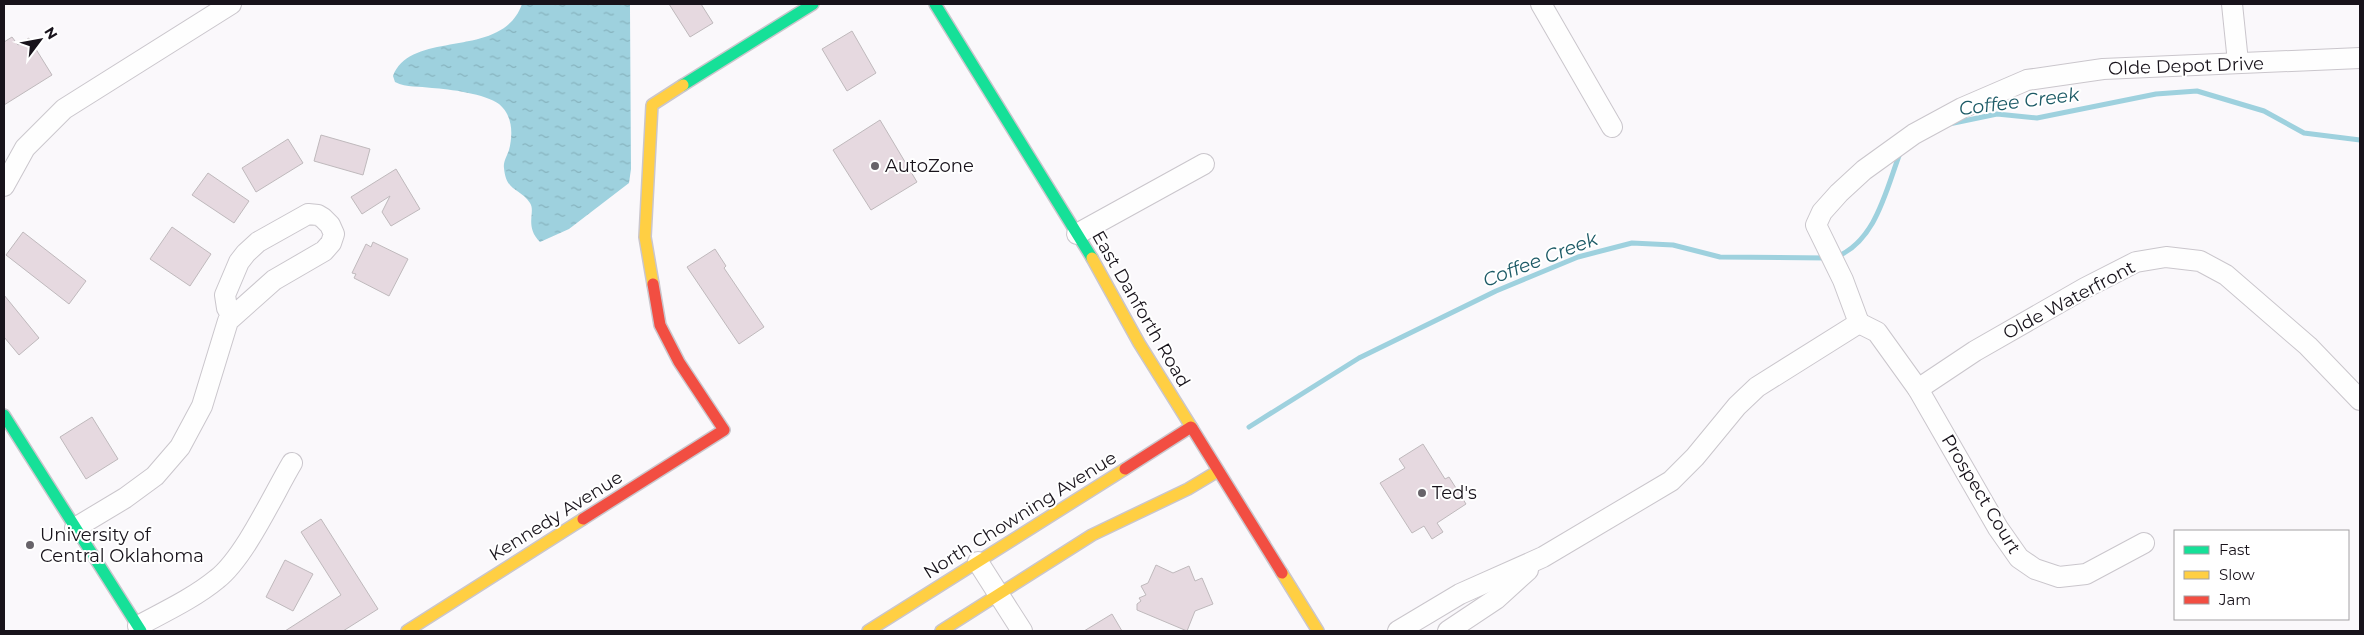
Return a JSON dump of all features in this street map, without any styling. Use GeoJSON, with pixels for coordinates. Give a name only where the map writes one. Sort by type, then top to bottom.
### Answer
{"type":"FeatureCollection","features":[{"type":"Feature","properties":{"kind":"street"},"geometry":{"type":"LineString","coordinates":[[4,186],[26,148],[64,110],[231,4]]}},
{"type":"Feature","properties":{"kind":"street","name":"Kennedy Avenue"},"geometry":{"type":"LineString","coordinates":[[407,631],[724,430],[679,362],[660,324],[645,238],[652,105],[813,4]]}},
{"type":"Feature","properties":{"kind":"street","name":"East Danforth Road"},"geometry":{"type":"LineString","coordinates":[[935,4],[1077,234],[1139,343],[1318,631]]}},
{"type":"Feature","properties":{"kind":"street"},"geometry":{"type":"LineString","coordinates":[[1543,4],[1612,127]]}},
{"type":"Feature","properties":{"kind":"street"},"geometry":{"type":"LineString","coordinates":[[2232,4],[2238,62]]}},
{"type":"Feature","properties":{"kind":"street","name":"Olde Depot Drive"},"geometry":{"type":"LineString","coordinates":[[1858,323],[1843,280],[1816,225],[1822,212],[1864,170],[1914,134],[1962,108],[2027,80],[2103,69],[2360,58]]}},
{"type":"Feature","properties":{"kind":"street"},"geometry":{"type":"LineString","coordinates":[[1077,234],[1204,164]]}},
{"type":"Feature","properties":{"kind":"street"},"geometry":{"type":"LineString","coordinates":[[76,528],[125,498],[155,476],[180,447],[202,406],[228,321],[274,280],[324,251],[331,243],[334,234],[330,224],[318,215],[308,214],[258,242],[246,253],[239,262],[225,295],[227,308],[232,317]]}},
{"type":"Feature","properties":{"kind":"street","name":"Olde Waterfront"},"geometry":{"type":"LineString","coordinates":[[1918,389],[1975,351],[2084,288],[2136,262],[2166,257],[2200,261],[2226,274],[2308,346],[2360,400]]}},
{"type":"Feature","properties":{"kind":"street"},"geometry":{"type":"LineString","coordinates":[[1398,631],[1460,594],[1543,557],[1671,481],[1695,457],[1736,406],[1756,386],[1858,323]]}},
{"type":"Feature","properties":{"kind":"street","name":"Prospect Court"},"geometry":{"type":"LineString","coordinates":[[1858,323],[1876,332],[1918,389],[1998,528],[2019,558],[2035,569],[2059,577],[2086,574],[2144,543]]}},
{"type":"Feature","properties":{"kind":"street"},"geometry":{"type":"LineString","coordinates":[[4,415],[139,629],[218,578],[238,556],[292,463]]}},
{"type":"Feature","properties":{"kind":"street","name":"North Chowning Avenue"},"geometry":{"type":"LineString","coordinates":[[868,631],[1191,427]]}},
{"type":"Feature","properties":{"kind":"street"},"geometry":{"type":"LineString","coordinates":[[941,631],[1092,535],[1128,516],[1198,484],[1218,471]]}},
{"type":"Feature","properties":{"kind":"street"},"geometry":{"type":"LineString","coordinates":[[1448,631],[1496,599],[1543,557]]}},
{"type":"Feature","properties":{"kind":"street"},"geometry":{"type":"LineString","coordinates":[[978,562],[1022,631]]}},
{"type":"Feature","properties":{"kind":"water"},"geometry":{"type":"Polygon","coordinates":[[[522,4],[630,4],[631,169],[629,183],[569,229],[540,242],[535,236],[531,225],[530,203],[510,186],[505,176],[504,164],[509,150],[511,126],[504,109],[493,100],[485,97],[400,84],[395,82],[393,76],[403,61],[418,53],[496,33],[511,21],[522,4]]]}},
{"type":"Feature","properties":{"kind":"building"},"geometry":{"type":"Polygon","coordinates":[[[669,4],[701,4],[713,23],[690,37],[669,4]]]}},
{"type":"Feature","properties":{"kind":"building"},"geometry":{"type":"Polygon","coordinates":[[[852,31],[876,73],[847,91],[822,49],[852,31]]]}},
{"type":"Feature","properties":{"kind":"building"},"geometry":{"type":"Polygon","coordinates":[[[12,37],[18,45],[29,38],[52,75],[4,105],[4,42],[12,37]]]}},
{"type":"Feature","properties":{"kind":"building","name":"AutoZone"},"geometry":{"type":"Polygon","coordinates":[[[880,120],[917,182],[871,210],[833,150],[880,120]]]}},
{"type":"Feature","properties":{"kind":"building"},"geometry":{"type":"Polygon","coordinates":[[[321,135],[370,149],[363,175],[314,161],[321,135]]]}},
{"type":"Feature","properties":{"kind":"building"},"geometry":{"type":"Polygon","coordinates":[[[288,139],[303,163],[256,192],[242,168],[288,139]]]}},
{"type":"Feature","properties":{"kind":"building"},"geometry":{"type":"Polygon","coordinates":[[[396,169],[420,209],[391,226],[382,212],[390,196],[362,214],[351,197],[396,169]]]}},
{"type":"Feature","properties":{"kind":"building"},"geometry":{"type":"Polygon","coordinates":[[[208,173],[249,201],[234,223],[192,195],[208,173]]]}},
{"type":"Feature","properties":{"kind":"building"},"geometry":{"type":"Polygon","coordinates":[[[172,227],[211,254],[190,286],[150,259],[172,227]]]}},
{"type":"Feature","properties":{"kind":"building"},"geometry":{"type":"Polygon","coordinates":[[[23,232],[86,281],[69,304],[6,255],[23,232]]]}},
{"type":"Feature","properties":{"kind":"building"},"geometry":{"type":"Polygon","coordinates":[[[373,242],[408,259],[389,296],[354,278],[356,274],[352,273],[366,244],[371,247],[373,242]]]}},
{"type":"Feature","properties":{"kind":"building"},"geometry":{"type":"Polygon","coordinates":[[[715,249],[726,266],[724,268],[764,327],[739,344],[687,267],[715,249]]]}},
{"type":"Feature","properties":{"kind":"building"},"geometry":{"type":"Polygon","coordinates":[[[4,295],[39,338],[19,355],[4,337],[4,295]]]}},
{"type":"Feature","properties":{"kind":"building"},"geometry":{"type":"Polygon","coordinates":[[[92,417],[118,459],[86,479],[60,437],[92,417]]]}},
{"type":"Feature","properties":{"kind":"building"},"geometry":{"type":"Polygon","coordinates":[[[1423,444],[1445,479],[1449,477],[1466,504],[1437,523],[1443,532],[1432,539],[1424,526],[1412,533],[1380,483],[1405,468],[1399,459],[1423,444]]]}},
{"type":"Feature","properties":{"kind":"building"},"geometry":{"type":"Polygon","coordinates":[[[321,519],[378,609],[343,631],[285,631],[341,595],[301,532],[321,519]]]}},
{"type":"Feature","properties":{"kind":"building"},"geometry":{"type":"Polygon","coordinates":[[[285,560],[313,574],[293,611],[266,597],[285,560]]]}},
{"type":"Feature","properties":{"kind":"building"},"geometry":{"type":"Polygon","coordinates":[[[1156,565],[1173,573],[1189,566],[1195,581],[1202,578],[1213,604],[1195,611],[1187,631],[1137,610],[1137,604],[1141,601],[1139,598],[1146,595],[1141,586],[1148,583],[1156,565]]]}},
{"type":"Feature","properties":{"kind":"building"},"geometry":{"type":"Polygon","coordinates":[[[1112,614],[1122,631],[1084,631],[1112,614]]]}},
{"type":"Feature","properties":{"kind":"waterway","name":"Coffee Creek"},"geometry":{"type":"LineString","coordinates":[[1949,124],[1997,114],[2037,118],[2156,94],[2197,91],[2264,111],[2304,133],[2360,140]]}},
{"type":"Feature","properties":{"kind":"waterway","name":"Coffee Creek"},"geometry":{"type":"LineString","coordinates":[[1836,257],[1850,249],[1870,227],[1878,213],[1900,153]]}},
{"type":"Feature","properties":{"kind":"waterway","name":"Coffee Creek"},"geometry":{"type":"LineString","coordinates":[[1249,427],[1359,358],[1496,291],[1578,257],[1632,243],[1673,245],[1720,257],[1828,258]]}},
{"type":"Feature","properties":{"kind":"traffic: fast"},"geometry":{"type":"LineString","coordinates":[[683,85],[813,4]]}},
{"type":"Feature","properties":{"kind":"traffic: fast"},"geometry":{"type":"LineString","coordinates":[[935,4],[1092,258]]}},
{"type":"Feature","properties":{"kind":"traffic: fast"},"geometry":{"type":"LineString","coordinates":[[4,415],[141,631]]}},
{"type":"Feature","properties":{"kind":"traffic: slow"},"geometry":{"type":"LineString","coordinates":[[653,284],[645,237],[652,105],[683,85]]}},
{"type":"Feature","properties":{"kind":"traffic: slow"},"geometry":{"type":"LineString","coordinates":[[1092,258],[1139,343],[1192,428]]}},
{"type":"Feature","properties":{"kind":"traffic: slow"},"geometry":{"type":"LineString","coordinates":[[868,631],[1125,469]]}},
{"type":"Feature","properties":{"kind":"traffic: slow"},"geometry":{"type":"LineString","coordinates":[[941,631],[1092,535],[1188,489],[1218,471]]}},
{"type":"Feature","properties":{"kind":"traffic: slow"},"geometry":{"type":"LineString","coordinates":[[407,631],[583,519]]}},
{"type":"Feature","properties":{"kind":"traffic: slow"},"geometry":{"type":"LineString","coordinates":[[1282,573],[1318,631]]}},
{"type":"Feature","properties":{"kind":"traffic: jam"},"geometry":{"type":"LineString","coordinates":[[583,519],[724,430],[679,362],[660,325],[653,284]]}},
{"type":"Feature","properties":{"kind":"traffic: jam"},"geometry":{"type":"LineString","coordinates":[[1125,469],[1191,427]]}},
{"type":"Feature","properties":{"kind":"traffic: jam"},"geometry":{"type":"LineString","coordinates":[[1192,428],[1282,573]]}},
{"type":"Feature","properties":{"kind":"place","name":"AutoZone"},"geometry":{"type":"Point","coordinates":[875,166]}},
{"type":"Feature","properties":{"kind":"place","name":"Ted's"},"geometry":{"type":"Point","coordinates":[1422,493]}},
{"type":"Feature","properties":{"kind":"place","name":"University of Central Oklahoma"},"geometry":{"type":"Point","coordinates":[30,545]}}]}
